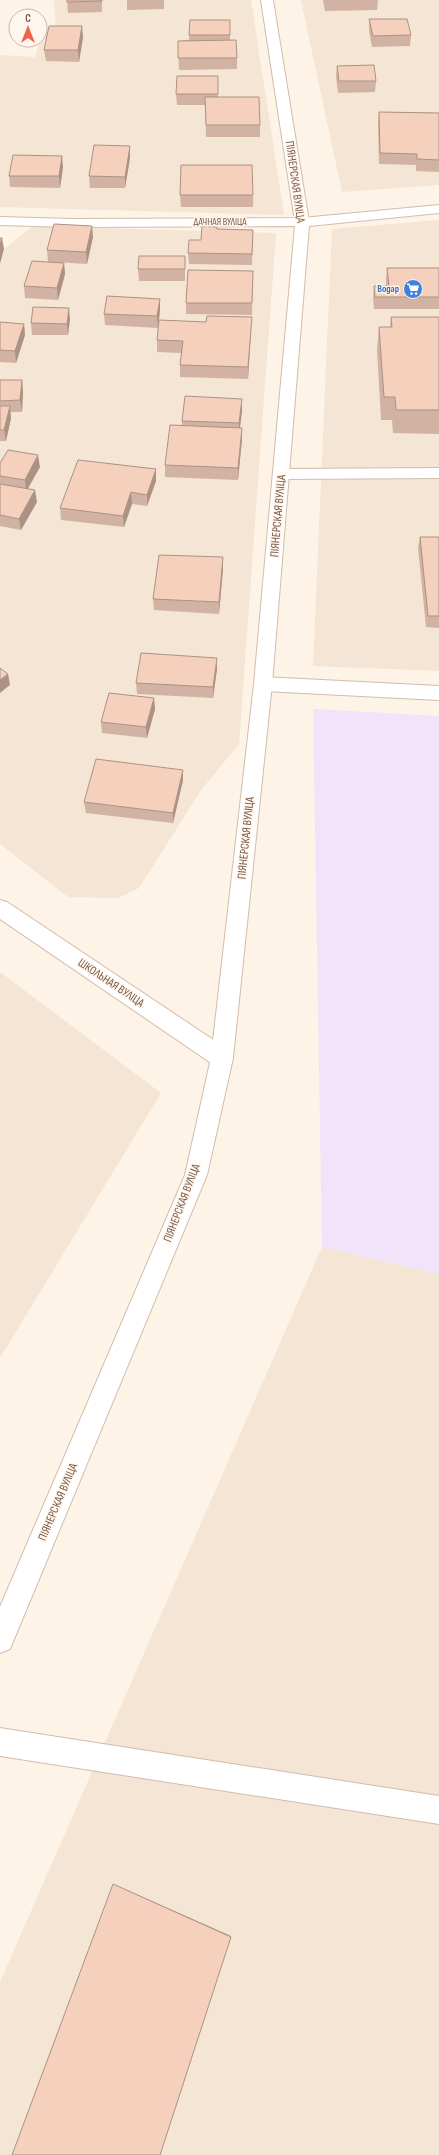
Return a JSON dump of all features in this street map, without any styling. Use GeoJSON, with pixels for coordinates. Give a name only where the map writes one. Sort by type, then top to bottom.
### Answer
{"type":"FeatureCollection","features":[{"type":"Feature","properties":{"kind":"street","name":"ПІЯНЕРСКАЯ ВУЛІЦА"},"geometry":{"type":"LineString","coordinates":[[0,1638],[196,1175],[222,1058],[263,684],[282,474],[302,222],[267,0]]}},
{"type":"Feature","properties":{"kind":"street","name":"ДАЧНАЯ ВУЛІЦА"},"geometry":{"type":"LineString","coordinates":[[0,220],[72,223],[302,222],[439,209]]}},
{"type":"Feature","properties":{"kind":"street"},"geometry":{"type":"LineString","coordinates":[[282,474],[439,473]]}},
{"type":"Feature","properties":{"kind":"street"},"geometry":{"type":"LineString","coordinates":[[263,684],[439,693]]}},
{"type":"Feature","properties":{"kind":"street","name":"ШКОЛЬНАЯ ВУЛІЦА"},"geometry":{"type":"LineString","coordinates":[[0,908],[222,1058]]}},
{"type":"Feature","properties":{"kind":"street"},"geometry":{"type":"LineString","coordinates":[[0,1742],[439,1810]]}},
{"type":"Feature","properties":{"kind":"shaded area"},"geometry":{"type":"Polygon","coordinates":[[[54,0],[251,0],[284,215],[0,207],[0,55],[35,57],[38,48],[48,48],[48,32],[56,32],[54,0]]]}},
{"type":"Feature","properties":{"kind":"shaded area"},"geometry":{"type":"Polygon","coordinates":[[[301,0],[439,0],[439,185],[342,192],[301,0]]]}},
{"type":"Feature","properties":{"kind":"shaded area"},"geometry":{"type":"Polygon","coordinates":[[[439,220],[439,671],[313,666],[332,229],[439,220]]]}},
{"type":"Feature","properties":{"kind":"shaded area"},"geometry":{"type":"Polygon","coordinates":[[[33,226],[276,233],[239,744],[201,790],[139,888],[118,898],[68,897],[0,844],[0,264],[4,249],[33,226]]]}},
{"type":"Feature","properties":{"kind":"shaded area"},"geometry":{"type":"Polygon","coordinates":[[[313,709],[439,716],[439,1274],[322,1247],[313,709]]]}},
{"type":"Feature","properties":{"kind":"shaded area"},"geometry":{"type":"Polygon","coordinates":[[[0,972],[161,1093],[0,1358],[0,972]]]}},
{"type":"Feature","properties":{"kind":"shaded area"},"geometry":{"type":"Polygon","coordinates":[[[322,1247],[439,1274],[439,2155],[0,2155],[0,1982],[322,1247]]]}},
{"type":"Feature","properties":{"kind":"building"},"geometry":{"type":"Polygon","coordinates":[[[67,0],[102,0],[102,1],[67,2],[67,0]]]}},
{"type":"Feature","properties":{"kind":"building"},"geometry":{"type":"Polygon","coordinates":[[[369,19],[407,19],[411,35],[373,36],[369,19]]]}},
{"type":"Feature","properties":{"kind":"building"},"geometry":{"type":"Polygon","coordinates":[[[190,20],[230,20],[230,35],[189,35],[190,20]]]}},
{"type":"Feature","properties":{"kind":"building"},"geometry":{"type":"Polygon","coordinates":[[[49,26],[82,26],[78,50],[44,50],[44,48],[48,48],[49,26]]]}},
{"type":"Feature","properties":{"kind":"building"},"geometry":{"type":"Polygon","coordinates":[[[236,40],[237,58],[178,58],[178,41],[236,40]]]}},
{"type":"Feature","properties":{"kind":"building"},"geometry":{"type":"Polygon","coordinates":[[[374,65],[376,81],[339,81],[337,66],[374,65]]]}},
{"type":"Feature","properties":{"kind":"building"},"geometry":{"type":"Polygon","coordinates":[[[177,76],[218,76],[218,94],[176,94],[177,76]]]}},
{"type":"Feature","properties":{"kind":"building"},"geometry":{"type":"Polygon","coordinates":[[[205,97],[259,97],[260,125],[206,125],[205,97]]]}},
{"type":"Feature","properties":{"kind":"building"},"geometry":{"type":"Polygon","coordinates":[[[379,112],[439,113],[439,160],[417,159],[417,154],[380,153],[379,112]]]}},
{"type":"Feature","properties":{"kind":"building"},"geometry":{"type":"Polygon","coordinates":[[[94,145],[130,146],[125,177],[89,176],[94,145]]]}},
{"type":"Feature","properties":{"kind":"building"},"geometry":{"type":"Polygon","coordinates":[[[13,155],[62,156],[59,176],[9,176],[13,155]]]}},
{"type":"Feature","properties":{"kind":"building"},"geometry":{"type":"Polygon","coordinates":[[[181,165],[252,165],[253,195],[180,195],[181,165]]]}},
{"type":"Feature","properties":{"kind":"building"},"geometry":{"type":"Polygon","coordinates":[[[54,224],[92,226],[86,252],[47,250],[54,224]]]}},
{"type":"Feature","properties":{"kind":"building"},"geometry":{"type":"Polygon","coordinates":[[[202,226],[217,227],[217,229],[253,230],[252,254],[188,253],[189,240],[201,240],[202,226]]]}},
{"type":"Feature","properties":{"kind":"building"},"geometry":{"type":"Polygon","coordinates":[[[139,256],[185,256],[185,269],[138,269],[139,256]]]}},
{"type":"Feature","properties":{"kind":"building"},"geometry":{"type":"Polygon","coordinates":[[[32,261],[64,263],[57,288],[24,286],[32,261]]]}},
{"type":"Feature","properties":{"kind":"building"},"geometry":{"type":"Polygon","coordinates":[[[387,268],[439,268],[439,297],[375,297],[374,286],[389,286],[387,268]]]}},
{"type":"Feature","properties":{"kind":"building"},"geometry":{"type":"Polygon","coordinates":[[[188,270],[253,271],[252,303],[186,303],[188,270]]]}},
{"type":"Feature","properties":{"kind":"building"},"geometry":{"type":"Polygon","coordinates":[[[107,296],[160,299],[157,316],[104,314],[107,296]]]}},
{"type":"Feature","properties":{"kind":"building"},"geometry":{"type":"Polygon","coordinates":[[[33,307],[69,308],[67,324],[31,323],[33,307]]]}},
{"type":"Feature","properties":{"kind":"building"},"geometry":{"type":"Polygon","coordinates":[[[207,316],[252,317],[248,367],[180,365],[183,341],[157,340],[159,320],[206,322],[207,316]]]}},
{"type":"Feature","properties":{"kind":"building"},"geometry":{"type":"Polygon","coordinates":[[[391,317],[439,317],[439,410],[396,410],[395,397],[384,397],[379,327],[392,327],[391,317]]]}},
{"type":"Feature","properties":{"kind":"building"},"geometry":{"type":"Polygon","coordinates":[[[0,322],[24,324],[15,351],[0,350],[0,322]]]}},
{"type":"Feature","properties":{"kind":"building"},"geometry":{"type":"Polygon","coordinates":[[[0,380],[22,380],[20,400],[0,401],[0,380]]]}},
{"type":"Feature","properties":{"kind":"building"},"geometry":{"type":"Polygon","coordinates":[[[185,396],[242,399],[239,423],[182,421],[185,396]]]}},
{"type":"Feature","properties":{"kind":"building"},"geometry":{"type":"Polygon","coordinates":[[[0,406],[10,406],[4,430],[0,430],[0,406]]]}},
{"type":"Feature","properties":{"kind":"building"},"geometry":{"type":"Polygon","coordinates":[[[170,425],[242,428],[238,468],[165,465],[170,425]]]}},
{"type":"Feature","properties":{"kind":"building"},"geometry":{"type":"Polygon","coordinates":[[[8,450],[38,455],[25,480],[0,476],[0,463],[8,450]]]}},
{"type":"Feature","properties":{"kind":"building"},"geometry":{"type":"Polygon","coordinates":[[[78,460],[156,469],[147,495],[131,492],[123,516],[60,508],[78,460]]]}},
{"type":"Feature","properties":{"kind":"building"},"geometry":{"type":"Polygon","coordinates":[[[0,484],[35,490],[19,519],[0,515],[0,484]]]}},
{"type":"Feature","properties":{"kind":"building"},"geometry":{"type":"Polygon","coordinates":[[[420,537],[439,537],[439,616],[428,616],[420,537]]]}},
{"type":"Feature","properties":{"kind":"building"},"geometry":{"type":"Polygon","coordinates":[[[159,555],[223,557],[219,602],[153,599],[159,555]]]}},
{"type":"Feature","properties":{"kind":"building"},"geometry":{"type":"Polygon","coordinates":[[[141,653],[217,658],[213,687],[136,683],[141,653]]]}},
{"type":"Feature","properties":{"kind":"building"},"geometry":{"type":"Polygon","coordinates":[[[0,668],[8,674],[0,680],[0,668]]]}},
{"type":"Feature","properties":{"kind":"building"},"geometry":{"type":"Polygon","coordinates":[[[109,693],[154,698],[146,727],[101,722],[109,693]]]}},
{"type":"Feature","properties":{"kind":"building"},"geometry":{"type":"Polygon","coordinates":[[[96,759],[183,770],[173,813],[84,802],[96,759]]]}},
{"type":"Feature","properties":{"kind":"building"},"geometry":{"type":"Polygon","coordinates":[[[113,1884],[231,1937],[160,2155],[12,2155],[113,1884]]]}},
{"type":"Feature","properties":{"kind":"place","name":"Водар"},"geometry":{"type":"Point","coordinates":[413,289]}}]}
